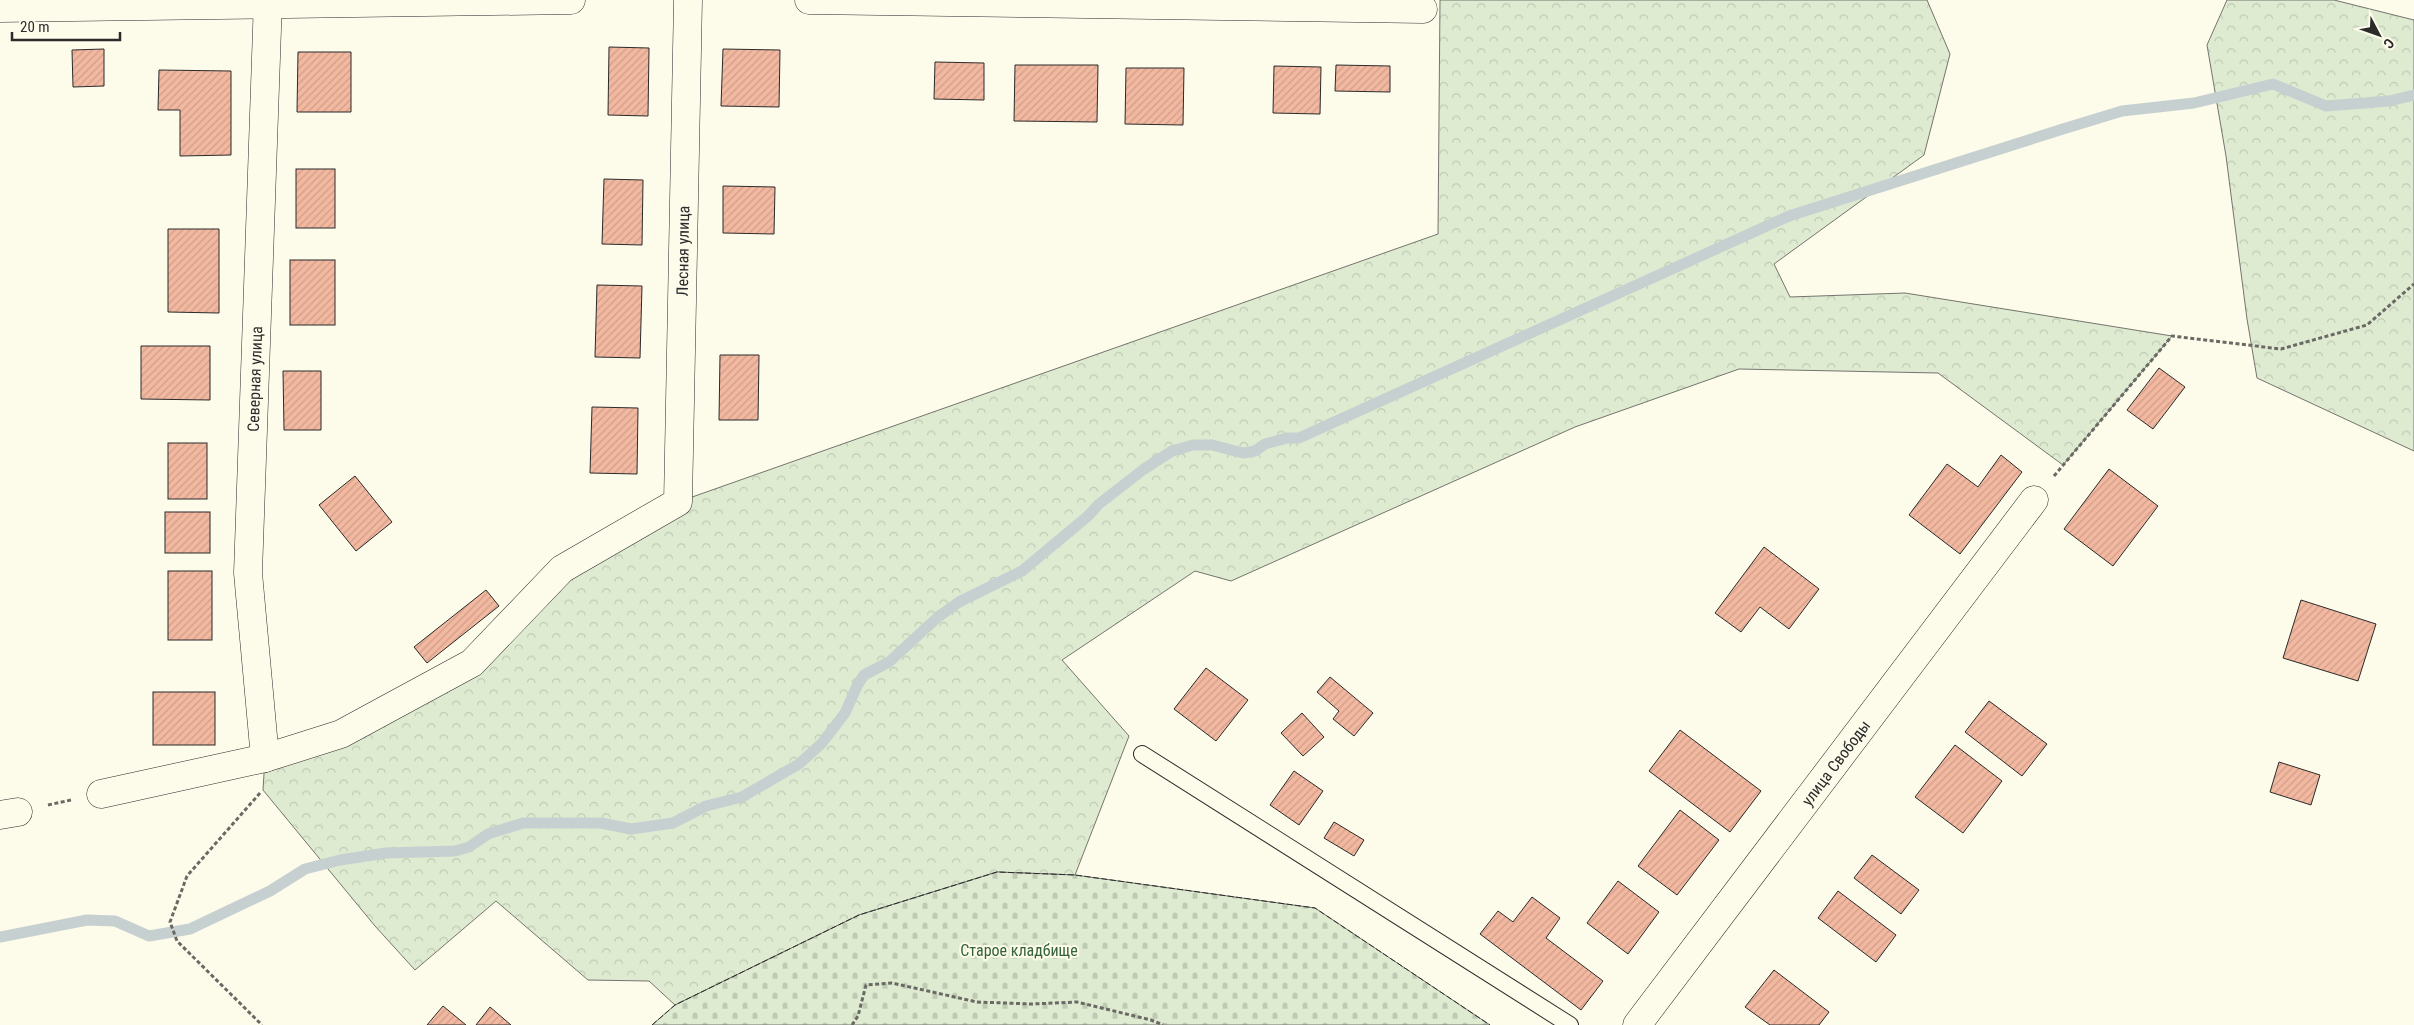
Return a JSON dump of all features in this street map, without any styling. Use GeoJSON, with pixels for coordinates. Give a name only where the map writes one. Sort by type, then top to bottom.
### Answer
{"type":"FeatureCollection","features":[{"type":"Feature","properties":{"kind":"street"},"geometry":{"type":"LineString","coordinates":[[0,8],[268,2],[571,0]]}},
{"type":"Feature","properties":{"kind":"street","name":"Лесная улица"},"geometry":{"type":"LineString","coordinates":[[265,758],[341,734],[472,663],[562,569],[678,502],[688,0]]}},
{"type":"Feature","properties":{"kind":"street"},"geometry":{"type":"LineString","coordinates":[[809,0],[1423,9]]}},
{"type":"Feature","properties":{"kind":"street","name":"Северная улица"},"geometry":{"type":"LineString","coordinates":[[265,758],[248,573],[268,2]]}},
{"type":"Feature","properties":{"kind":"street","name":"улица Свободы"},"geometry":{"type":"LineString","coordinates":[[1637,1025],[2034,500]]}},
{"type":"Feature","properties":{"kind":"street"},"geometry":{"type":"LineString","coordinates":[[101,794],[265,758]]}},
{"type":"Feature","properties":{"kind":"lane"},"geometry":{"type":"LineString","coordinates":[[1142,754],[1570,1025]]}},
{"type":"Feature","properties":{"kind":"path"},"geometry":{"type":"LineString","coordinates":[[2034,500],[2172,336],[2281,349],[2367,325],[2414,284]]}},
{"type":"Feature","properties":{"kind":"path"},"geometry":{"type":"LineString","coordinates":[[262,1025],[177,940],[170,922],[187,876],[263,790],[265,758]]}},
{"type":"Feature","properties":{"kind":"path"},"geometry":{"type":"LineString","coordinates":[[9,814],[101,794]]}},
{"type":"Feature","properties":{"kind":"path"},"geometry":{"type":"LineString","coordinates":[[852,1025],[858,1016],[866,985],[892,983],[977,1002],[1032,1004],[1077,1002],[1152,1020],[1163,1025]]}},
{"type":"Feature","properties":{"kind":"green space"},"geometry":{"type":"Polygon","coordinates":[[[1440,0],[1927,0],[1950,54],[1924,155],[1774,264],[1790,297],[1905,293],[2172,336],[2063,465],[1938,373],[1739,369],[1575,427],[1231,581],[1195,571],[1062,660],[1129,736],[1075,875],[997,872],[859,915],[675,1005],[649,981],[588,980],[496,901],[415,970],[375,926],[263,790],[265,758],[472,663],[562,569],[678,502],[1438,234],[1440,0]]]}},
{"type":"Feature","properties":{"kind":"green space"},"geometry":{"type":"Polygon","coordinates":[[[2227,0],[2334,0],[2414,20],[2414,451],[2257,378],[2247,319],[2226,156],[2207,45],[2227,0]]]}},
{"type":"Feature","properties":{"kind":"green space","name":"Старое кладбище"},"geometry":{"type":"Polygon","coordinates":[[[997,872],[1075,875],[1315,908],[1490,1025],[652,1025],[675,1005],[859,915],[997,872]]]}},
{"type":"Feature","properties":{"kind":"building"},"geometry":{"type":"Polygon","coordinates":[[[609,47],[649,48],[648,116],[608,115],[609,47]]]}},
{"type":"Feature","properties":{"kind":"building"},"geometry":{"type":"Polygon","coordinates":[[[104,49],[104,86],[73,87],[72,50],[104,49]]]}},
{"type":"Feature","properties":{"kind":"building"},"geometry":{"type":"Polygon","coordinates":[[[723,49],[780,50],[779,107],[721,106],[723,49]]]}},
{"type":"Feature","properties":{"kind":"building"},"geometry":{"type":"Polygon","coordinates":[[[298,52],[351,52],[351,112],[297,112],[298,52]]]}},
{"type":"Feature","properties":{"kind":"building"},"geometry":{"type":"Polygon","coordinates":[[[935,62],[984,63],[984,100],[934,99],[935,62]]]}},
{"type":"Feature","properties":{"kind":"building"},"geometry":{"type":"Polygon","coordinates":[[[1015,65],[1098,65],[1097,122],[1014,121],[1015,65]]]}},
{"type":"Feature","properties":{"kind":"building"},"geometry":{"type":"Polygon","coordinates":[[[1336,65],[1390,66],[1390,92],[1335,91],[1336,65]]]}},
{"type":"Feature","properties":{"kind":"building"},"geometry":{"type":"Polygon","coordinates":[[[1274,66],[1321,67],[1320,114],[1273,113],[1274,66]]]}},
{"type":"Feature","properties":{"kind":"building"},"geometry":{"type":"Polygon","coordinates":[[[1126,68],[1184,68],[1183,125],[1125,124],[1126,68]]]}},
{"type":"Feature","properties":{"kind":"building"},"geometry":{"type":"Polygon","coordinates":[[[159,70],[231,71],[231,155],[180,156],[180,110],[158,110],[159,70]]]}},
{"type":"Feature","properties":{"kind":"building"},"geometry":{"type":"Polygon","coordinates":[[[296,169],[335,169],[335,228],[296,228],[296,169]]]}},
{"type":"Feature","properties":{"kind":"building"},"geometry":{"type":"Polygon","coordinates":[[[604,179],[643,180],[642,245],[602,244],[604,179]]]}},
{"type":"Feature","properties":{"kind":"building"},"geometry":{"type":"Polygon","coordinates":[[[723,186],[775,187],[774,234],[723,233],[723,186]]]}},
{"type":"Feature","properties":{"kind":"building"},"geometry":{"type":"Polygon","coordinates":[[[168,229],[219,229],[219,313],[168,312],[168,229]]]}},
{"type":"Feature","properties":{"kind":"building"},"geometry":{"type":"Polygon","coordinates":[[[290,260],[335,260],[335,325],[290,325],[290,260]]]}},
{"type":"Feature","properties":{"kind":"building"},"geometry":{"type":"Polygon","coordinates":[[[597,285],[642,286],[640,358],[595,357],[597,285]]]}},
{"type":"Feature","properties":{"kind":"building"},"geometry":{"type":"Polygon","coordinates":[[[141,346],[210,346],[210,400],[141,399],[141,346]]]}},
{"type":"Feature","properties":{"kind":"building"},"geometry":{"type":"Polygon","coordinates":[[[720,355],[759,355],[758,420],[719,420],[720,355]]]}},
{"type":"Feature","properties":{"kind":"building"},"geometry":{"type":"Polygon","coordinates":[[[2159,368],[2185,387],[2153,429],[2127,410],[2159,368]]]}},
{"type":"Feature","properties":{"kind":"building"},"geometry":{"type":"Polygon","coordinates":[[[283,371],[321,371],[321,430],[284,430],[283,371]]]}},
{"type":"Feature","properties":{"kind":"building"},"geometry":{"type":"Polygon","coordinates":[[[592,407],[638,408],[637,474],[590,473],[592,407]]]}},
{"type":"Feature","properties":{"kind":"building"},"geometry":{"type":"Polygon","coordinates":[[[168,443],[207,443],[207,499],[168,499],[168,443]]]}},
{"type":"Feature","properties":{"kind":"building"},"geometry":{"type":"Polygon","coordinates":[[[2001,455],[2022,472],[1960,554],[1909,515],[1947,464],[1978,487],[2001,455]]]}},
{"type":"Feature","properties":{"kind":"building"},"geometry":{"type":"Polygon","coordinates":[[[2109,469],[2158,506],[2113,566],[2064,529],[2109,469]]]}},
{"type":"Feature","properties":{"kind":"building"},"geometry":{"type":"Polygon","coordinates":[[[355,476],[392,522],[356,551],[319,505],[355,476]]]}},
{"type":"Feature","properties":{"kind":"building"},"geometry":{"type":"Polygon","coordinates":[[[165,512],[210,512],[210,553],[165,553],[165,512]]]}},
{"type":"Feature","properties":{"kind":"building"},"geometry":{"type":"Polygon","coordinates":[[[1764,547],[1819,589],[1789,629],[1760,607],[1741,632],[1715,613],[1764,547]]]}},
{"type":"Feature","properties":{"kind":"building"},"geometry":{"type":"Polygon","coordinates":[[[168,571],[212,571],[212,640],[168,640],[168,571]]]}},
{"type":"Feature","properties":{"kind":"building"},"geometry":{"type":"Polygon","coordinates":[[[486,590],[499,606],[427,663],[414,647],[486,590]]]}},
{"type":"Feature","properties":{"kind":"building"},"geometry":{"type":"Polygon","coordinates":[[[2301,600],[2376,624],[2358,681],[2283,658],[2301,600]]]}},
{"type":"Feature","properties":{"kind":"building"},"geometry":{"type":"Polygon","coordinates":[[[1206,668],[1248,700],[1216,741],[1174,709],[1206,668]]]}},
{"type":"Feature","properties":{"kind":"building"},"geometry":{"type":"Polygon","coordinates":[[[1330,677],[1373,713],[1354,736],[1333,719],[1339,711],[1317,692],[1330,677]]]}},
{"type":"Feature","properties":{"kind":"building"},"geometry":{"type":"Polygon","coordinates":[[[153,692],[215,692],[215,745],[153,745],[153,692]]]}},
{"type":"Feature","properties":{"kind":"building"},"geometry":{"type":"Polygon","coordinates":[[[1989,701],[2047,744],[2022,776],[1965,732],[1989,701]]]}},
{"type":"Feature","properties":{"kind":"building"},"geometry":{"type":"Polygon","coordinates":[[[1302,713],[1324,737],[1303,756],[1281,733],[1302,713]]]}},
{"type":"Feature","properties":{"kind":"building"},"geometry":{"type":"Polygon","coordinates":[[[1680,730],[1761,791],[1730,832],[1649,771],[1680,730]]]}},
{"type":"Feature","properties":{"kind":"building"},"geometry":{"type":"Polygon","coordinates":[[[1955,745],[2002,781],[1963,833],[1915,797],[1955,745]]]}},
{"type":"Feature","properties":{"kind":"building"},"geometry":{"type":"Polygon","coordinates":[[[2279,762],[2320,775],[2311,805],[2270,792],[2279,762]]]}},
{"type":"Feature","properties":{"kind":"building"},"geometry":{"type":"Polygon","coordinates":[[[1294,771],[1323,791],[1299,825],[1270,805],[1294,771]]]}},
{"type":"Feature","properties":{"kind":"building"},"geometry":{"type":"Polygon","coordinates":[[[1680,810],[1719,840],[1677,895],[1638,866],[1680,810]]]}},
{"type":"Feature","properties":{"kind":"building"},"geometry":{"type":"Polygon","coordinates":[[[1334,822],[1364,840],[1354,856],[1324,838],[1334,822]]]}},
{"type":"Feature","properties":{"kind":"building"},"geometry":{"type":"Polygon","coordinates":[[[1872,855],[1919,890],[1901,914],[1854,878],[1872,855]]]}},
{"type":"Feature","properties":{"kind":"building"},"geometry":{"type":"Polygon","coordinates":[[[1618,881],[1659,912],[1628,954],[1587,923],[1618,881]]]}},
{"type":"Feature","properties":{"kind":"building"},"geometry":{"type":"Polygon","coordinates":[[[1838,891],[1896,935],[1876,962],[1818,918],[1838,891]]]}},
{"type":"Feature","properties":{"kind":"building"},"geometry":{"type":"Polygon","coordinates":[[[1532,897],[1560,918],[1546,938],[1603,981],[1581,1010],[1480,934],[1498,911],[1513,922],[1532,897]]]}},
{"type":"Feature","properties":{"kind":"building"},"geometry":{"type":"Polygon","coordinates":[[[1774,970],[1829,1012],[1819,1025],[1770,1025],[1745,1007],[1774,970]]]}},
{"type":"Feature","properties":{"kind":"building"},"geometry":{"type":"Polygon","coordinates":[[[443,1006],[466,1025],[427,1025],[443,1006]]]}},
{"type":"Feature","properties":{"kind":"building"},"geometry":{"type":"Polygon","coordinates":[[[490,1007],[511,1025],[476,1025],[490,1007]]]}},
{"type":"Feature","properties":{"kind":"waterway"},"geometry":{"type":"LineString","coordinates":[[0,937],[87,920],[115,921],[149,936],[190,929],[270,891],[305,869],[340,860],[386,853],[455,851],[469,847],[488,834],[523,823],[601,823],[631,829],[673,823],[706,806],[742,797],[799,764],[822,743],[845,713],[864,675],[889,662],[938,617],[959,602],[1022,571],[1088,516],[1099,504],[1144,469],[1172,451],[1193,445],[1212,445],[1243,453],[1255,451],[1265,444],[1287,438],[1299,438],[1789,216],[2122,111],[2194,103],[2273,84],[2326,106],[2389,101],[2414,95]]}},
{"type":"Feature","properties":{"kind":"fence"},"geometry":{"type":"LineString","coordinates":[[652,1025],[675,1005],[859,915],[997,872],[1075,875],[1315,908],[1490,1025]]}}]}
